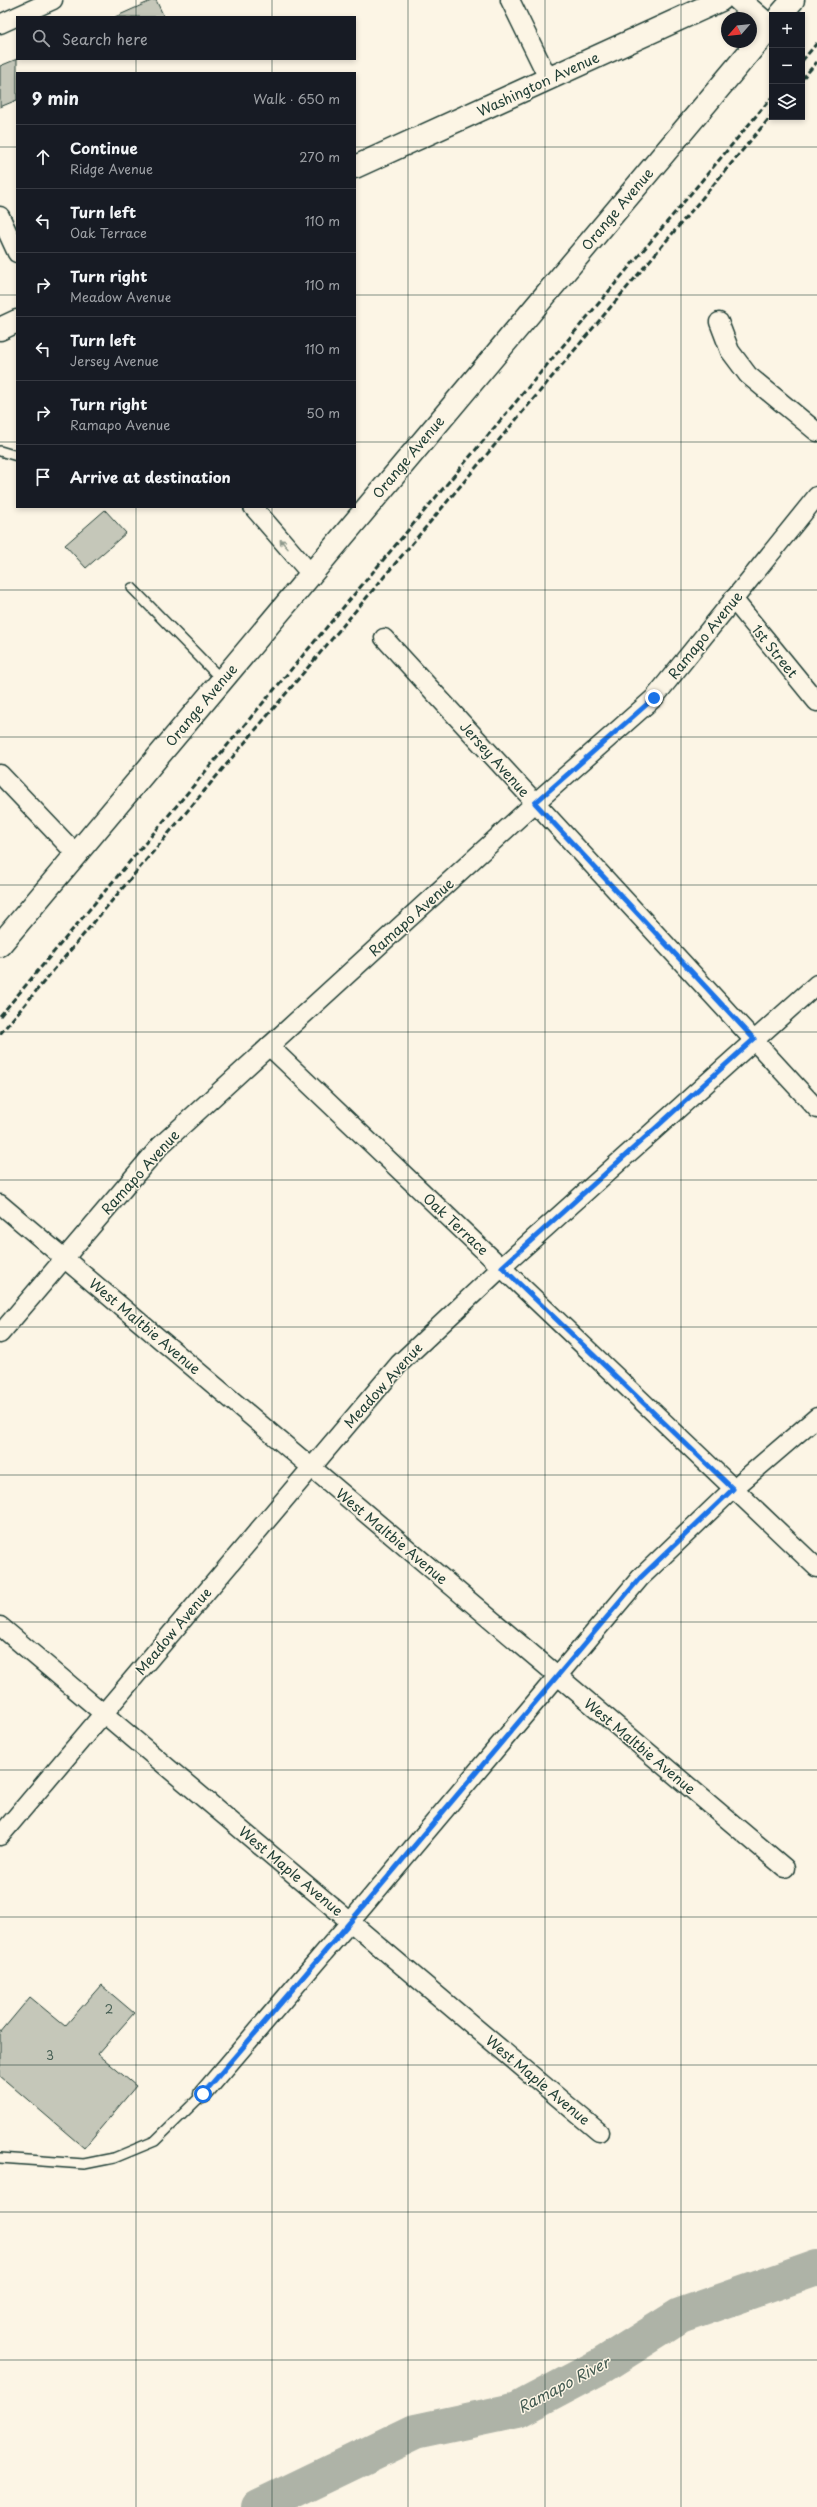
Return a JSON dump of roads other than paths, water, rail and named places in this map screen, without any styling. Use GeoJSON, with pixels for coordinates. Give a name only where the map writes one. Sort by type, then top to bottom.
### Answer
{"type":"FeatureCollection","features":[{"type":"Feature","properties":{"kind":"main road","name":"Washington Avenue"},"geometry":{"type":"LineString","coordinates":[[356,168],[721,0]]}},
{"type":"Feature","properties":{"kind":"main road"},"geometry":{"type":"LineString","coordinates":[[739,0],[769,19]]}},
{"type":"Feature","properties":{"kind":"main road","name":"Orange Avenue"},"geometry":{"type":"LineString","coordinates":[[783,12],[793,0]]}},
{"type":"Feature","properties":{"kind":"main road","name":"Orange Avenue"},"geometry":{"type":"LineString","coordinates":[[0,945],[77,855],[310,573],[769,28]]}},
{"type":"Feature","properties":{"kind":"main road"},"geometry":{"type":"LineString","coordinates":[[0,328],[16,321]]}},
{"type":"Feature","properties":{"kind":"street"},"geometry":{"type":"LineString","coordinates":[[18,16],[53,0]]}},
{"type":"Feature","properties":{"kind":"street"},"geometry":{"type":"LineString","coordinates":[[510,0],[549,80]]}},
{"type":"Feature","properties":{"kind":"street"},"geometry":{"type":"LineString","coordinates":[[0,24],[16,17]]}},
{"type":"Feature","properties":{"kind":"street"},"geometry":{"type":"LineString","coordinates":[[0,216],[16,251]]}},
{"type":"Feature","properties":{"kind":"street"},"geometry":{"type":"LineString","coordinates":[[719,322],[730,351],[748,375],[817,432]]}},
{"type":"Feature","properties":{"kind":"street","name":"Ramapo Avenue"},"geometry":{"type":"LineString","coordinates":[[0,1334],[160,1146],[535,803],[654,698],[817,496]]}},
{"type":"Feature","properties":{"kind":"street"},"geometry":{"type":"LineString","coordinates":[[254,508],[310,573]]}},
{"type":"Feature","properties":{"kind":"street","name":"1st Street"},"geometry":{"type":"LineString","coordinates":[[734,599],[817,702]]}},
{"type":"Feature","properties":{"kind":"street","name":"Jersey Avenue"},"geometry":{"type":"LineString","coordinates":[[384,638],[817,1108]]}},
{"type":"Feature","properties":{"kind":"street"},"geometry":{"type":"LineString","coordinates":[[0,774],[77,855]]}},
{"type":"Feature","properties":{"kind":"street","name":"Meadow Avenue"},"geometry":{"type":"LineString","coordinates":[[0,1836],[399,1364],[502,1267],[817,984]]}},
{"type":"Feature","properties":{"kind":"street","name":"Oak Terrace"},"geometry":{"type":"LineString","coordinates":[[269,1046],[817,1568]]}},
{"type":"Feature","properties":{"kind":"street","name":"West Maltbie Avenue"},"geometry":{"type":"LineString","coordinates":[[0,1204],[785,1868]]}},
{"type":"Feature","properties":{"kind":"street"},"geometry":{"type":"LineString","coordinates":[[203,2094],[640,1578],[733,1489],[817,1417]]}},
{"type":"Feature","properties":{"kind":"street","name":"West Maple Avenue"},"geometry":{"type":"LineString","coordinates":[[0,1626],[599,2132]]}},
{"type":"Feature","properties":{"kind":"lane"},"geometry":{"type":"LineString","coordinates":[[0,451],[16,456]]}},
{"type":"Feature","properties":{"kind":"lane"},"geometry":{"type":"LineString","coordinates":[[132,588],[222,680]]}},
{"type":"Feature","properties":{"kind":"lane"},"geometry":{"type":"LineString","coordinates":[[0,2158],[84,2164],[114,2158],[155,2142],[203,2094]]}},
{"type":"Feature","properties":{"kind":"waterway","name":"Ramapo River"},"geometry":{"type":"LineString","coordinates":[[259,2507],[415,2432],[518,2410],[601,2366],[680,2316],[817,2268]]}},
{"type":"Feature","properties":{"kind":"railway"},"geometry":{"type":"LineString","coordinates":[[805,57],[817,43]]}},
{"type":"Feature","properties":{"kind":"railway"},"geometry":{"type":"LineString","coordinates":[[805,76],[817,62]]}},
{"type":"Feature","properties":{"kind":"railway"},"geometry":{"type":"LineString","coordinates":[[0,1016],[769,101]]}},
{"type":"Feature","properties":{"kind":"railway"},"geometry":{"type":"LineString","coordinates":[[0,1034],[769,119]]}}]}
